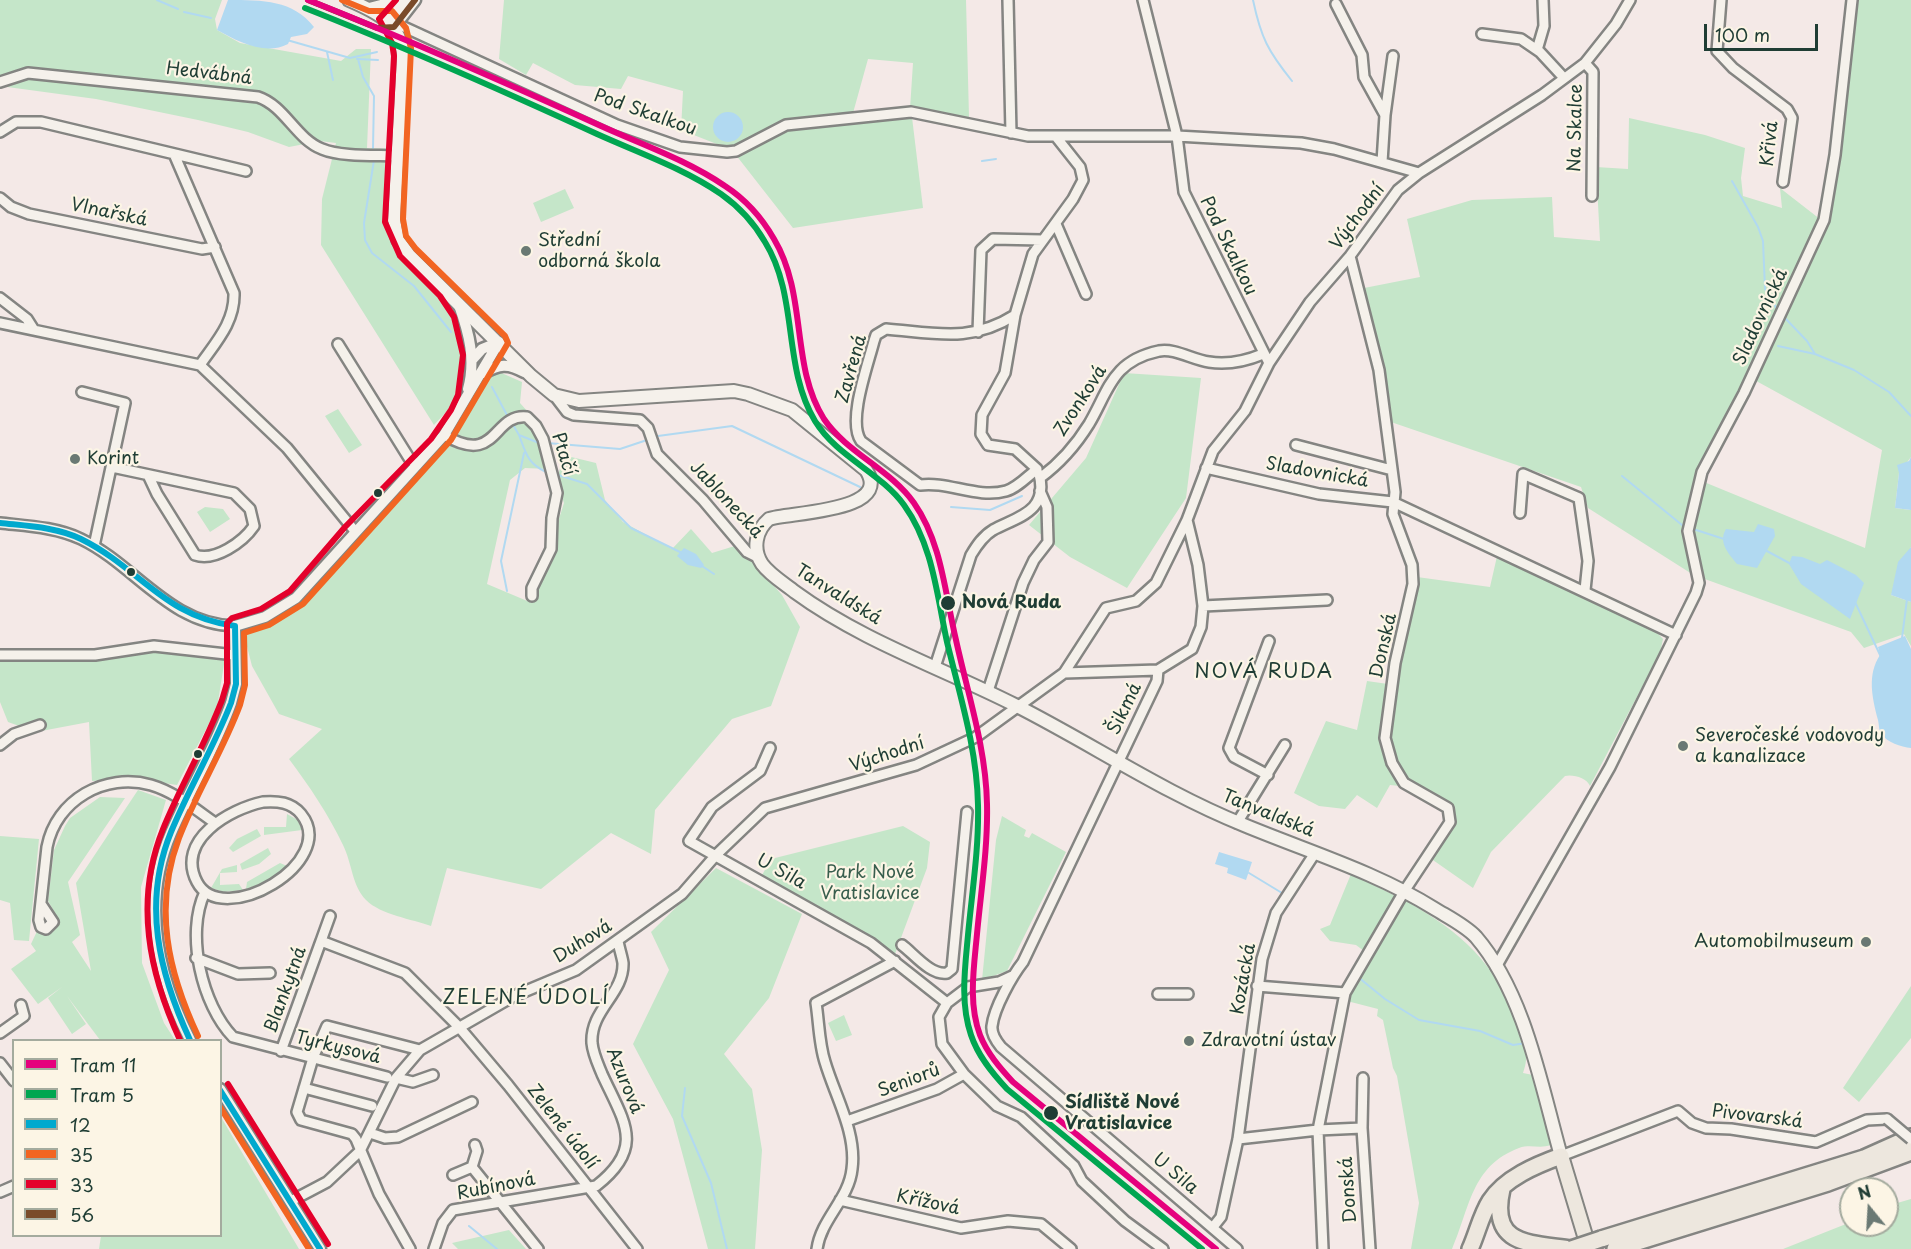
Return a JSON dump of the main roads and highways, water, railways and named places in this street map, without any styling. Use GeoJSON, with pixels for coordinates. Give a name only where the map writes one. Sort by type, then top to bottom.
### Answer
{"type":"FeatureCollection","features":[{"type":"Feature","properties":{"kind":"highway"},"geometry":{"type":"LineString","coordinates":[[1615,1249],[1828,1183],[1904,1150],[1911,1138]]}},
{"type":"Feature","properties":{"kind":"highway"},"geometry":{"type":"LineString","coordinates":[[1502,1189],[1499,1217],[1511,1236],[1521,1242],[1571,1249],[1595,1244],[1904,1150]]}},
{"type":"Feature","properties":{"kind":"highway"},"geometry":{"type":"LineString","coordinates":[[1470,1249],[1490,1202],[1502,1189],[1528,1170],[1561,1156]]}},
{"type":"Feature","properties":{"kind":"main road","name":"Jablonecká"},"geometry":{"type":"LineString","coordinates":[[349,0],[369,8],[393,23],[401,40],[403,56],[394,220],[398,240],[409,255],[531,376],[554,395],[579,401],[734,391],[748,394],[792,410],[866,470],[870,477],[871,487],[859,500],[822,511],[769,519],[759,533],[756,543],[759,558]]}},
{"type":"Feature","properties":{"kind":"main road","name":"Tanvaldská"},"geometry":{"type":"LineString","coordinates":[[759,558],[764,566],[785,584],[828,614],[935,668],[1018,706],[1117,761],[1238,823],[1405,890],[1474,935],[1510,992],[1533,1054],[1561,1156],[1595,1244]]}},
{"type":"Feature","properties":{"kind":"water"},"geometry":{"type":"Polygon","coordinates":[[[228,0],[276,3],[297,11],[314,27],[307,34],[291,37],[288,44],[279,47],[251,46],[217,30],[228,0]]]}},
{"type":"Feature","properties":{"kind":"water"},"geometry":{"type":"Polygon","coordinates":[[[728,112],[739,116],[743,127],[739,138],[728,142],[717,138],[713,127],[717,116],[728,112]]]}},
{"type":"Feature","properties":{"kind":"water"},"geometry":{"type":"Polygon","coordinates":[[[1911,457],[1911,510],[1895,508],[1899,473],[1897,465],[1909,461],[1911,457]]]}},
{"type":"Feature","properties":{"kind":"water"},"geometry":{"type":"Polygon","coordinates":[[[1758,524],[1774,529],[1775,536],[1757,568],[1737,564],[1727,552],[1724,543],[1726,529],[1754,532],[1758,524]]]}},
{"type":"Feature","properties":{"kind":"water"},"geometry":{"type":"Polygon","coordinates":[[[1911,547],[1911,602],[1891,595],[1898,562],[1911,547]]]}},
{"type":"Feature","properties":{"kind":"water"},"geometry":{"type":"Polygon","coordinates":[[[684,548],[696,554],[704,565],[701,568],[688,565],[677,556],[684,548]]]}},
{"type":"Feature","properties":{"kind":"water"},"geometry":{"type":"Polygon","coordinates":[[[1792,556],[1820,564],[1827,560],[1856,575],[1864,583],[1850,619],[1801,584],[1789,564],[1792,556]]]}},
{"type":"Feature","properties":{"kind":"water"},"geometry":{"type":"Polygon","coordinates":[[[1905,636],[1911,649],[1911,748],[1894,744],[1881,734],[1872,686],[1873,670],[1880,655],[1878,647],[1905,636]]]}},
{"type":"Feature","properties":{"kind":"water"},"geometry":{"type":"Polygon","coordinates":[[[1219,852],[1252,862],[1246,880],[1227,873],[1228,868],[1215,864],[1219,852]]]}},
{"type":"Feature","properties":{"kind":"waterway"},"geometry":{"type":"LineString","coordinates":[[157,0],[178,9]]}},
{"type":"Feature","properties":{"kind":"waterway"},"geometry":{"type":"LineString","coordinates":[[1253,0],[1266,44],[1292,81]]}},
{"type":"Feature","properties":{"kind":"waterway"},"geometry":{"type":"LineString","coordinates":[[184,12],[211,18]]}},
{"type":"Feature","properties":{"kind":"waterway"},"geometry":{"type":"LineString","coordinates":[[287,40],[350,58],[377,52]]}},
{"type":"Feature","properties":{"kind":"waterway"},"geometry":{"type":"LineString","coordinates":[[327,52],[333,80]]}},
{"type":"Feature","properties":{"kind":"waterway"},"geometry":{"type":"LineString","coordinates":[[357,59],[378,60]]}},
{"type":"Feature","properties":{"kind":"waterway"},"geometry":{"type":"LineString","coordinates":[[358,59],[363,77],[374,96],[373,148]]}},
{"type":"Feature","properties":{"kind":"waterway"},"geometry":{"type":"LineString","coordinates":[[982,161],[996,159]]}},
{"type":"Feature","properties":{"kind":"waterway"},"geometry":{"type":"LineString","coordinates":[[374,160],[364,223],[365,240],[372,253],[414,286],[451,332]]}},
{"type":"Feature","properties":{"kind":"waterway"},"geometry":{"type":"LineString","coordinates":[[1732,181],[1758,227],[1763,241],[1765,289],[1777,309]]}},
{"type":"Feature","properties":{"kind":"waterway"},"geometry":{"type":"LineString","coordinates":[[1784,317],[1807,341],[1815,354],[1854,370],[1889,392],[1911,416]]}},
{"type":"Feature","properties":{"kind":"waterway"},"geometry":{"type":"LineString","coordinates":[[1778,346],[1815,354]]}},
{"type":"Feature","properties":{"kind":"waterway"},"geometry":{"type":"LineString","coordinates":[[492,387],[508,417]]}},
{"type":"Feature","properties":{"kind":"waterway"},"geometry":{"type":"LineString","coordinates":[[512,423],[519,435],[539,443]]}},
{"type":"Feature","properties":{"kind":"waterway"},"geometry":{"type":"LineString","coordinates":[[658,436],[732,426],[860,487]]}},
{"type":"Feature","properties":{"kind":"waterway"},"geometry":{"type":"LineString","coordinates":[[519,435],[531,461],[546,472]]}},
{"type":"Feature","properties":{"kind":"waterway"},"geometry":{"type":"LineString","coordinates":[[547,443],[620,449],[650,439]]}},
{"type":"Feature","properties":{"kind":"waterway"},"geometry":{"type":"LineString","coordinates":[[507,591],[501,561],[524,453]]}},
{"type":"Feature","properties":{"kind":"waterway"},"geometry":{"type":"LineString","coordinates":[[555,474],[587,484],[631,528],[682,553]]}},
{"type":"Feature","properties":{"kind":"waterway"},"geometry":{"type":"LineString","coordinates":[[1622,476],[1682,525]]}},
{"type":"Feature","properties":{"kind":"waterway"},"geometry":{"type":"LineString","coordinates":[[951,507],[990,510],[1022,496]]}},
{"type":"Feature","properties":{"kind":"waterway"},"geometry":{"type":"LineString","coordinates":[[1693,529],[1724,539]]}},
{"type":"Feature","properties":{"kind":"waterway"},"geometry":{"type":"LineString","coordinates":[[1765,550],[1791,564]]}},
{"type":"Feature","properties":{"kind":"waterway"},"geometry":{"type":"LineString","coordinates":[[702,566],[714,574]]}},
{"type":"Feature","properties":{"kind":"waterway"},"geometry":{"type":"LineString","coordinates":[[1902,638],[1907,599]]}},
{"type":"Feature","properties":{"kind":"waterway"},"geometry":{"type":"LineString","coordinates":[[1855,602],[1881,657]]}},
{"type":"Feature","properties":{"kind":"waterway"},"geometry":{"type":"LineString","coordinates":[[1249,873],[1282,893]]}},
{"type":"Feature","properties":{"kind":"waterway"},"geometry":{"type":"LineString","coordinates":[[1358,977],[1385,999],[1419,1020],[1480,1031],[1513,1045],[1526,1043]]}},
{"type":"Feature","properties":{"kind":"waterway"},"geometry":{"type":"LineString","coordinates":[[685,1088],[682,1116],[711,1183],[727,1249]]}},
{"type":"Feature","properties":{"kind":"waterway"},"geometry":{"type":"LineString","coordinates":[[469,1226],[497,1249]]}},
{"type":"Feature","properties":{"kind":"tram line","name":"11"},"geometry":{"type":"LineString","coordinates":[[308,0],[455,61],[680,161],[732,191],[764,224],[785,261],[796,307],[807,377],[813,398],[824,419],[844,442],[904,491],[923,518],[937,552],[976,722],[986,783],[984,869],[973,985],[976,1023],[983,1042],[994,1060],[1013,1082],[1216,1249]]}},
{"type":"Feature","properties":{"kind":"tram line","name":"5"},"geometry":{"type":"LineString","coordinates":[[305,8],[452,69],[676,169],[721,194],[756,228],[776,263],[783,285],[798,378],[815,421],[835,445],[883,483],[904,505],[922,537],[933,571],[947,642],[967,723],[977,784],[975,870],[964,985],[965,1011],[977,1050],[1007,1089],[1202,1249]]}},
{"type":"Feature","properties":{"kind":"place","name":"Střední odborná škola"},"geometry":{"type":"Point","coordinates":[526,251]}},
{"type":"Feature","properties":{"kind":"place","name":"Korint"},"geometry":{"type":"Point","coordinates":[75,459]}},
{"type":"Feature","properties":{"kind":"place","name":"Nová Ruda"},"geometry":{"type":"Point","coordinates":[948,603]}},
{"type":"Feature","properties":{"kind":"place","name":"Severočeské vodovody a kanalizace"},"geometry":{"type":"Point","coordinates":[1683,746]}},
{"type":"Feature","properties":{"kind":"place","name":"Automobilmuseum"},"geometry":{"type":"Point","coordinates":[1866,942]}},
{"type":"Feature","properties":{"kind":"place","name":"Zdravotní ústav"},"geometry":{"type":"Point","coordinates":[1189,1041]}},
{"type":"Feature","properties":{"kind":"place","name":"Sídliště Nové Vratislavice"},"geometry":{"type":"Point","coordinates":[1051,1113]}},
{"type":"Feature","properties":{"kind":"district","name":"NOVÁ RUDA"},"geometry":{"type":"Point","coordinates":[1264,672]}},
{"type":"Feature","properties":{"kind":"district","name":"ZELENÉ ÚDOLÍ"},"geometry":{"type":"Point","coordinates":[526,998]}},
{"type":"Feature","properties":{"kind":"park label","name":"Park Nové Vratislavice"},"geometry":{"type":"Point","coordinates":[870,883]}}]}
